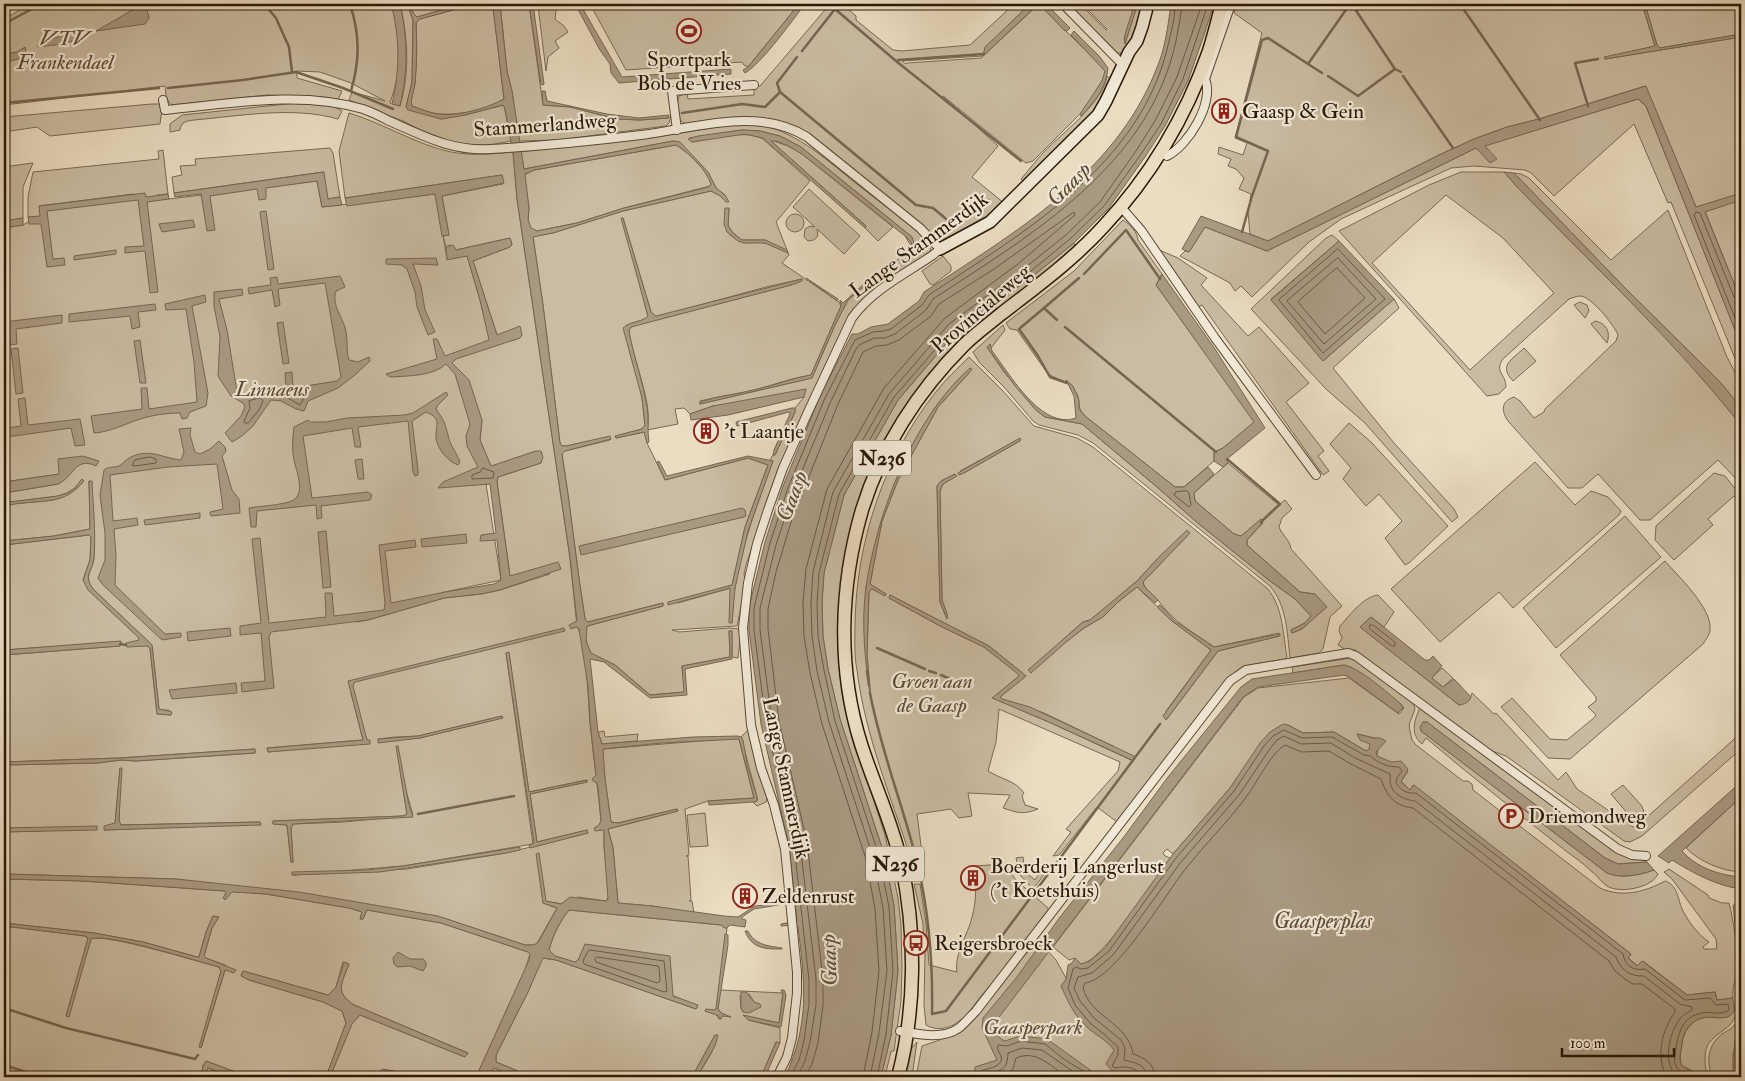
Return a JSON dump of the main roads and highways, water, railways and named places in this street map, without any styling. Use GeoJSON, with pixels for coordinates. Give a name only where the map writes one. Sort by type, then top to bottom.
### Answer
{"type":"FeatureCollection","features":[{"type":"Feature","properties":{"kind":"main road","name":"Provincialeweg"},"geometry":{"type":"LineString","coordinates":[[898,1077],[905,988],[904,926],[897,871],[882,803],[856,725],[850,697],[844,643],[848,570],[863,508],[882,460],[905,418],[944,367],[976,334],[1079,252],[1120,207],[1160,152],[1179,120],[1197,80],[1209,50],[1222,4]]}},
{"type":"Feature","properties":{"kind":"main road","name":"Provincialeweg"},"geometry":{"type":"LineString","coordinates":[[891,1077],[903,1032]]}},
{"type":"Feature","properties":{"kind":"water"},"geometry":{"type":"Polygon","coordinates":[[[143,4],[146,6],[149,18],[145,24],[96,31],[143,4]]]}},
{"type":"Feature","properties":{"kind":"water"},"geometry":{"type":"Polygon","coordinates":[[[391,4],[400,4],[406,42],[406,68],[400,106],[392,104],[398,54],[391,4]]]}},
{"type":"Feature","properties":{"kind":"water"},"geometry":{"type":"Polygon","coordinates":[[[408,4],[411,4],[413,13],[417,17],[463,4],[475,4],[420,19],[416,23],[416,68],[411,101],[412,106],[428,112],[446,115],[490,106],[504,99],[493,7],[488,4],[500,4],[507,71],[512,91],[524,169],[673,141],[680,142],[708,172],[716,188],[725,195],[729,202],[726,202],[711,191],[623,211],[553,233],[533,237],[560,443],[562,446],[566,446],[610,436],[611,439],[565,451],[562,454],[585,619],[588,622],[663,603],[663,606],[587,626],[586,641],[591,653],[615,665],[650,695],[684,692],[682,666],[730,657],[729,631],[732,631],[732,659],[685,669],[687,695],[650,698],[604,662],[590,659],[598,732],[602,744],[693,737],[741,737],[757,797],[757,801],[753,802],[709,805],[708,801],[754,798],[739,739],[662,743],[603,749],[611,822],[618,823],[677,809],[678,811],[608,829],[613,848],[618,903],[738,917],[755,906],[778,905],[754,909],[742,917],[742,919],[746,920],[745,927],[730,925],[727,928],[721,925],[569,910],[555,934],[549,950],[555,956],[575,962],[578,960],[585,944],[670,956],[673,996],[698,1005],[696,1009],[556,960],[543,958],[496,1055],[496,1062],[532,1077],[516,1077],[494,1068],[488,1077],[476,1077],[529,960],[530,954],[528,952],[441,923],[367,910],[363,919],[360,919],[362,912],[349,908],[266,894],[232,892],[225,900],[223,898],[226,893],[225,891],[83,881],[4,879],[4,874],[176,879],[299,892],[438,916],[525,945],[531,945],[539,941],[557,908],[543,903],[536,854],[539,853],[546,901],[561,904],[570,897],[606,901],[608,899],[604,830],[595,831],[594,828],[601,821],[598,787],[597,783],[592,779],[596,775],[588,686],[579,629],[577,627],[571,629],[569,625],[577,621],[570,558],[517,199],[513,152],[505,109],[503,105],[441,119],[408,110],[406,107],[412,82],[413,20],[408,4]],[[676,145],[534,170],[525,174],[529,208],[528,220],[531,228],[537,231],[577,223],[624,208],[709,187],[711,184],[706,173],[676,145]]]}},
{"type":"Feature","properties":{"kind":"water"},"geometry":{"type":"Polygon","coordinates":[[[529,4],[533,4],[543,85],[541,84],[529,4]]]}},
{"type":"Feature","properties":{"kind":"water"},"geometry":{"type":"Polygon","coordinates":[[[575,4],[580,4],[622,77],[731,69],[731,74],[619,83],[611,73],[610,64],[600,50],[575,4]]]}},
{"type":"Feature","properties":{"kind":"water"},"geometry":{"type":"Polygon","coordinates":[[[799,4],[805,4],[768,51],[745,73],[743,70],[748,67],[799,4]]]}},
{"type":"Feature","properties":{"kind":"water"},"geometry":{"type":"Polygon","coordinates":[[[1030,4],[1039,4],[983,56],[985,47],[1030,4]]]}},
{"type":"Feature","properties":{"kind":"water"},"geometry":{"type":"Polygon","coordinates":[[[1039,4],[1046,4],[1070,28],[1065,31],[1039,4]]]}},
{"type":"Feature","properties":{"kind":"water"},"geometry":{"type":"Polygon","coordinates":[[[1134,4],[1137,4],[1137,6],[1125,44],[1124,40],[1134,4]]]}},
{"type":"Feature","properties":{"kind":"water","name":"Gaasp"},"geometry":{"type":"Polygon","coordinates":[[[1171,4],[1214,4],[1188,81],[1165,126],[1145,157],[1108,209],[1074,243],[1029,279],[957,331],[898,400],[844,495],[824,573],[822,603],[823,636],[828,669],[840,719],[884,854],[894,906],[898,971],[891,1035],[881,1077],[785,1077],[799,1039],[804,1003],[804,985],[798,927],[794,925],[781,926],[781,924],[797,921],[789,846],[761,724],[749,630],[749,607],[765,542],[783,486],[821,394],[852,334],[858,334],[871,327],[888,324],[919,301],[924,292],[1026,224],[1088,171],[1115,141],[1138,107],[1156,70],[1164,46],[1171,4]]]}},
{"type":"Feature","properties":{"kind":"water"},"geometry":{"type":"Polygon","coordinates":[[[1642,4],[1645,4],[1657,45],[1660,48],[1741,34],[1741,37],[1605,59],[1604,57],[1655,46],[1642,4]]]}},
{"type":"Feature","properties":{"kind":"water"},"geometry":{"type":"Polygon","coordinates":[[[83,30],[84,33],[75,40],[63,44],[38,47],[38,44],[83,30]]]}},
{"type":"Feature","properties":{"kind":"water"},"geometry":{"type":"Polygon","coordinates":[[[1074,31],[1100,57],[1108,68],[1102,88],[1095,100],[1081,116],[1080,114],[1102,81],[1105,71],[1071,35],[1074,31]]]}},
{"type":"Feature","properties":{"kind":"water"},"geometry":{"type":"Polygon","coordinates":[[[25,47],[26,51],[19,59],[4,62],[4,54],[17,52],[25,47]]]}},
{"type":"Feature","properties":{"kind":"water"},"geometry":{"type":"Polygon","coordinates":[[[1646,86],[1696,207],[1741,193],[1741,200],[1705,212],[1741,301],[1741,345],[1646,106],[1638,99],[1485,146],[1497,159],[1490,163],[1476,148],[1267,251],[1205,227],[1189,252],[1182,249],[1201,216],[1268,241],[1474,139],[1507,127],[1646,86]]]}},
{"type":"Feature","properties":{"kind":"water"},"geometry":{"type":"Polygon","coordinates":[[[542,91],[545,91],[547,101],[607,114],[639,118],[669,115],[668,118],[617,119],[570,107],[543,105],[542,91]]]}},
{"type":"Feature","properties":{"kind":"water"},"geometry":{"type":"Polygon","coordinates":[[[742,130],[760,131],[780,136],[801,147],[912,237],[916,249],[913,249],[911,242],[905,236],[802,154],[786,145],[771,141],[866,226],[865,228],[763,138],[745,134],[692,142],[688,139],[742,130]]]}},
{"type":"Feature","properties":{"kind":"water"},"geometry":{"type":"Polygon","coordinates":[[[324,172],[328,199],[340,197],[342,205],[322,207],[317,181],[266,188],[266,199],[259,200],[257,189],[210,196],[215,230],[207,231],[201,194],[175,197],[174,193],[324,172]]]}},
{"type":"Feature","properties":{"kind":"water"},"geometry":{"type":"Polygon","coordinates":[[[1504,172],[1514,173],[1626,289],[1721,383],[1741,408],[1741,425],[1661,334],[1504,172]]]}},
{"type":"Feature","properties":{"kind":"water"},"geometry":{"type":"Polygon","coordinates":[[[502,175],[504,183],[442,196],[449,235],[442,236],[435,194],[347,206],[345,198],[502,175]]]}},
{"type":"Feature","properties":{"kind":"water"},"geometry":{"type":"Polygon","coordinates":[[[145,193],[146,197],[168,194],[169,199],[147,202],[158,292],[150,293],[145,251],[125,253],[125,247],[144,246],[138,200],[47,211],[53,259],[64,258],[65,265],[47,267],[41,224],[29,224],[28,217],[40,216],[39,206],[145,193]]]}},
{"type":"Feature","properties":{"kind":"water"},"geometry":{"type":"Polygon","coordinates":[[[725,208],[729,208],[728,226],[742,240],[765,240],[787,250],[788,253],[765,243],[744,243],[738,241],[727,232],[724,224],[725,208]]]}},
{"type":"Feature","properties":{"kind":"water"},"geometry":{"type":"Polygon","coordinates":[[[266,211],[274,269],[268,270],[260,212],[266,211]]]}},
{"type":"Feature","properties":{"kind":"water"},"geometry":{"type":"Polygon","coordinates":[[[23,218],[23,225],[4,228],[4,221],[23,218]]]}},
{"type":"Feature","properties":{"kind":"water"},"geometry":{"type":"Polygon","coordinates":[[[621,218],[623,218],[651,312],[656,316],[802,279],[802,281],[791,285],[631,327],[629,330],[630,337],[647,407],[649,442],[647,443],[644,432],[616,438],[615,436],[642,429],[645,425],[642,398],[623,328],[648,316],[621,218]]]}},
{"type":"Feature","properties":{"kind":"water"},"geometry":{"type":"Polygon","coordinates":[[[193,220],[195,227],[162,232],[159,224],[193,220]]]}},
{"type":"Feature","properties":{"kind":"water"},"geometry":{"type":"Polygon","coordinates":[[[510,238],[512,245],[510,247],[473,261],[497,335],[520,326],[522,335],[520,338],[456,359],[452,363],[469,380],[482,420],[480,440],[491,466],[536,451],[541,451],[543,457],[541,463],[498,477],[497,482],[510,576],[558,562],[561,569],[500,590],[444,598],[368,620],[271,632],[269,637],[274,688],[242,692],[241,683],[265,681],[261,633],[240,635],[240,626],[261,623],[252,539],[260,538],[269,623],[326,617],[325,593],[332,593],[334,616],[384,610],[385,603],[379,545],[415,540],[416,547],[385,551],[391,603],[494,584],[501,580],[497,540],[480,541],[481,535],[496,533],[490,484],[438,488],[443,482],[478,467],[467,446],[466,436],[470,424],[455,374],[446,364],[435,371],[420,375],[390,377],[386,374],[437,359],[433,339],[437,339],[445,356],[489,340],[467,256],[447,260],[446,247],[453,245],[456,250],[510,238]]]}},
{"type":"Feature","properties":{"kind":"water"},"geometry":{"type":"Polygon","coordinates":[[[1339,241],[1394,299],[1323,361],[1271,300],[1339,241]]]}},
{"type":"Feature","properties":{"kind":"water"},"geometry":{"type":"Polygon","coordinates":[[[116,250],[116,254],[74,260],[74,256],[116,250]]]}},
{"type":"Feature","properties":{"kind":"water"},"geometry":{"type":"Polygon","coordinates":[[[436,258],[438,265],[413,264],[421,286],[425,310],[435,332],[428,335],[417,307],[415,292],[407,269],[402,265],[386,264],[386,259],[436,258]]]}},
{"type":"Feature","properties":{"kind":"water"},"geometry":{"type":"Polygon","coordinates":[[[1162,274],[1215,349],[1265,428],[1227,459],[1228,463],[1223,467],[1214,461],[1214,452],[1223,448],[1254,422],[1156,285],[1162,274]]]}},
{"type":"Feature","properties":{"kind":"water"},"geometry":{"type":"Polygon","coordinates":[[[340,276],[345,287],[336,291],[335,302],[345,327],[349,360],[358,362],[369,357],[370,361],[338,388],[308,401],[304,411],[281,401],[271,400],[253,426],[232,442],[225,433],[241,416],[245,407],[243,403],[231,396],[218,376],[220,337],[214,306],[214,292],[242,289],[243,295],[219,299],[227,330],[239,396],[286,389],[285,373],[292,372],[293,388],[337,381],[341,377],[325,283],[278,289],[280,305],[275,307],[272,290],[249,294],[248,288],[271,285],[270,278],[277,277],[278,284],[340,276]]]}},
{"type":"Feature","properties":{"kind":"water"},"geometry":{"type":"Polygon","coordinates":[[[806,278],[838,299],[837,301],[806,278]]]}},
{"type":"Feature","properties":{"kind":"water"},"geometry":{"type":"Polygon","coordinates":[[[868,280],[869,282],[848,300],[812,378],[700,404],[700,402],[707,400],[811,375],[841,306],[840,300],[843,303],[868,280]]]}},
{"type":"Feature","properties":{"kind":"water"},"geometry":{"type":"Polygon","coordinates":[[[205,295],[206,302],[192,306],[208,393],[206,406],[190,412],[187,418],[182,419],[180,413],[160,414],[117,428],[94,433],[91,416],[142,409],[141,388],[147,388],[149,409],[197,402],[194,362],[186,309],[166,310],[165,304],[205,295]]]}},
{"type":"Feature","properties":{"kind":"water"},"geometry":{"type":"Polygon","coordinates":[[[155,304],[156,310],[138,312],[140,327],[132,329],[130,316],[69,322],[69,314],[155,304]]]}},
{"type":"Feature","properties":{"kind":"water"},"geometry":{"type":"Polygon","coordinates":[[[62,315],[62,323],[16,329],[17,344],[10,345],[9,332],[4,333],[4,322],[62,315]]]}},
{"type":"Feature","properties":{"kind":"water"},"geometry":{"type":"Polygon","coordinates":[[[283,322],[289,363],[283,364],[277,323],[283,322]]]}},
{"type":"Feature","properties":{"kind":"water"},"geometry":{"type":"Polygon","coordinates":[[[140,340],[146,383],[140,383],[134,341],[140,340]]]}},
{"type":"Feature","properties":{"kind":"water"},"geometry":{"type":"Polygon","coordinates":[[[990,344],[992,351],[1017,385],[1039,408],[1051,416],[1063,420],[1076,418],[1074,396],[1066,380],[1073,386],[1079,400],[1079,409],[1085,416],[1175,487],[1184,487],[1208,467],[1214,474],[1194,493],[1195,501],[1234,534],[1241,536],[1261,519],[1263,522],[1247,540],[1247,545],[1300,592],[1315,594],[1327,607],[1302,629],[1292,633],[1291,630],[1305,623],[1311,616],[1295,599],[1199,524],[1082,424],[1045,417],[1036,410],[1015,386],[987,347],[990,344]]]}},
{"type":"Feature","properties":{"kind":"water"},"geometry":{"type":"Polygon","coordinates":[[[18,348],[23,393],[16,394],[11,349],[18,348]]]}},
{"type":"Feature","properties":{"kind":"water"},"geometry":{"type":"Polygon","coordinates":[[[970,368],[972,369],[969,373],[938,407],[898,480],[882,521],[870,584],[886,594],[885,596],[872,589],[869,592],[867,654],[871,700],[865,658],[864,615],[871,558],[879,529],[901,468],[915,440],[931,413],[970,368]]]}},
{"type":"Feature","properties":{"kind":"water"},"geometry":{"type":"Polygon","coordinates":[[[806,389],[804,397],[728,415],[691,420],[690,414],[713,406],[806,389]]]}},
{"type":"Feature","properties":{"kind":"water"},"geometry":{"type":"Polygon","coordinates":[[[446,392],[448,395],[436,409],[444,422],[450,442],[460,462],[458,465],[441,451],[436,438],[437,423],[435,417],[426,412],[412,421],[418,470],[418,475],[415,476],[408,421],[358,427],[361,447],[355,447],[352,428],[303,436],[312,498],[368,492],[372,495],[370,500],[321,506],[322,518],[317,519],[316,505],[257,511],[256,527],[251,527],[249,508],[286,503],[295,499],[298,495],[299,484],[293,451],[294,427],[308,420],[310,422],[326,422],[347,418],[405,415],[413,413],[446,392]]]}},
{"type":"Feature","properties":{"kind":"water"},"geometry":{"type":"Polygon","coordinates":[[[25,398],[28,425],[80,419],[85,445],[75,446],[71,428],[7,437],[6,428],[21,426],[18,399],[25,398]]]}},
{"type":"Feature","properties":{"kind":"water"},"geometry":{"type":"Polygon","coordinates":[[[795,408],[795,412],[775,455],[773,455],[774,450],[790,414],[789,412],[737,426],[736,422],[795,408]]]}},
{"type":"Feature","properties":{"kind":"water"},"geometry":{"type":"Polygon","coordinates":[[[191,428],[190,435],[195,452],[200,454],[210,449],[219,441],[225,447],[226,451],[222,456],[232,490],[239,499],[240,513],[211,516],[210,512],[223,509],[217,464],[168,467],[110,475],[113,521],[137,518],[138,525],[114,529],[116,555],[115,585],[165,634],[181,633],[181,637],[162,640],[103,585],[98,578],[105,560],[105,533],[100,495],[104,470],[119,466],[131,457],[150,453],[181,460],[184,452],[179,429],[191,428]]]}},
{"type":"Feature","properties":{"kind":"water"},"geometry":{"type":"Polygon","coordinates":[[[1020,438],[1021,440],[959,475],[958,473],[1020,438]]]}},
{"type":"Feature","properties":{"kind":"water"},"geometry":{"type":"Polygon","coordinates":[[[83,456],[99,461],[96,466],[89,464],[79,465],[68,477],[58,484],[4,493],[4,482],[59,474],[58,459],[83,456]]]}},
{"type":"Feature","properties":{"kind":"water"},"geometry":{"type":"Polygon","coordinates":[[[748,456],[773,461],[748,531],[735,588],[732,623],[729,623],[730,588],[668,605],[668,602],[732,585],[745,527],[768,465],[748,458],[665,480],[657,462],[659,461],[667,476],[748,456]]]}},
{"type":"Feature","properties":{"kind":"water"},"geometry":{"type":"Polygon","coordinates":[[[362,459],[364,479],[358,479],[355,460],[362,459]]]}},
{"type":"Feature","properties":{"kind":"water"},"geometry":{"type":"Polygon","coordinates":[[[955,474],[957,476],[943,484],[940,491],[942,600],[947,619],[940,602],[937,486],[941,481],[955,474]]]}},
{"type":"Feature","properties":{"kind":"water"},"geometry":{"type":"Polygon","coordinates":[[[82,479],[84,481],[77,488],[63,497],[49,501],[13,504],[4,507],[4,505],[10,502],[58,496],[67,493],[75,488],[82,479]]]}},
{"type":"Feature","properties":{"kind":"water"},"geometry":{"type":"Polygon","coordinates":[[[89,481],[92,481],[95,538],[94,557],[88,577],[89,581],[94,590],[152,645],[159,709],[172,712],[171,715],[157,714],[150,648],[147,646],[127,647],[126,643],[139,640],[138,637],[88,590],[83,580],[90,560],[91,537],[89,535],[4,545],[4,541],[54,536],[90,529],[89,481]]]}},
{"type":"Feature","properties":{"kind":"water"},"geometry":{"type":"Polygon","coordinates":[[[742,508],[745,510],[746,516],[744,517],[581,555],[579,546],[742,508]]]}},
{"type":"Feature","properties":{"kind":"water"},"geometry":{"type":"Polygon","coordinates":[[[200,513],[200,518],[145,525],[144,520],[200,513]]]}},
{"type":"Feature","properties":{"kind":"water"},"geometry":{"type":"Polygon","coordinates":[[[1187,530],[1190,533],[1143,582],[1144,586],[1158,600],[1155,603],[1137,587],[1103,617],[1084,628],[1065,643],[1031,673],[1028,670],[1083,622],[1090,620],[1137,581],[1187,530]]]}},
{"type":"Feature","properties":{"kind":"water"},"geometry":{"type":"Polygon","coordinates":[[[326,531],[331,587],[323,588],[318,532],[326,531]]]}},
{"type":"Feature","properties":{"kind":"water"},"geometry":{"type":"Polygon","coordinates":[[[466,534],[467,543],[422,547],[421,539],[466,534]]]}},
{"type":"Feature","properties":{"kind":"water"},"geometry":{"type":"Polygon","coordinates":[[[890,595],[989,646],[1026,676],[1000,697],[1002,699],[1030,707],[1136,757],[1132,760],[992,698],[1019,676],[1018,674],[984,647],[889,598],[890,595]]]}},
{"type":"Feature","properties":{"kind":"water"},"geometry":{"type":"Polygon","coordinates":[[[1160,605],[1175,621],[1214,647],[1280,634],[1280,636],[1218,651],[1166,720],[1163,716],[1211,650],[1172,621],[1159,609],[1158,606],[1160,605]]]}},
{"type":"Feature","properties":{"kind":"water"},"geometry":{"type":"Polygon","coordinates":[[[1371,617],[1425,660],[1429,660],[1433,656],[1442,666],[1432,678],[1443,687],[1454,679],[1471,697],[1469,701],[1459,705],[1360,627],[1371,617]]]}},
{"type":"Feature","properties":{"kind":"water"},"geometry":{"type":"Polygon","coordinates":[[[230,628],[231,636],[188,641],[187,632],[230,628]]]}},
{"type":"Feature","properties":{"kind":"water"},"geometry":{"type":"Polygon","coordinates":[[[564,628],[565,631],[355,682],[353,686],[367,740],[370,740],[370,744],[268,752],[267,748],[363,740],[348,681],[564,628]]]}},
{"type":"Feature","properties":{"kind":"water"},"geometry":{"type":"Polygon","coordinates":[[[121,641],[120,646],[4,655],[4,650],[121,641]]]}},
{"type":"Feature","properties":{"kind":"water"},"geometry":{"type":"Polygon","coordinates":[[[509,652],[529,792],[587,780],[587,782],[530,794],[537,842],[587,830],[588,833],[530,848],[529,845],[534,843],[506,653],[509,652]]]}},
{"type":"Feature","properties":{"kind":"water"},"geometry":{"type":"Polygon","coordinates":[[[1344,665],[1359,671],[1374,681],[1401,704],[1403,708],[1398,713],[1344,675],[1258,687],[1243,697],[993,1025],[997,1034],[1005,1041],[1020,1036],[1047,1039],[1100,1077],[975,1077],[975,1067],[997,1060],[982,1028],[983,1018],[1017,977],[1060,917],[1123,838],[1168,777],[1241,687],[1252,679],[1344,665]]]}},
{"type":"Feature","properties":{"kind":"water"},"geometry":{"type":"Polygon","coordinates":[[[236,683],[237,693],[172,699],[169,690],[236,683]]]}},
{"type":"Feature","properties":{"kind":"water"},"geometry":{"type":"Polygon","coordinates":[[[502,716],[503,718],[420,738],[378,743],[378,739],[418,736],[502,716]]]}},
{"type":"Feature","properties":{"kind":"water"},"geometry":{"type":"Polygon","coordinates":[[[1423,722],[1427,722],[1605,858],[1618,864],[1647,862],[1654,870],[1630,876],[1618,876],[1607,873],[1421,731],[1420,727],[1423,722]]]}},
{"type":"Feature","properties":{"kind":"water","name":"Gaasperplas"},"geometry":{"type":"Polygon","coordinates":[[[1283,724],[1303,733],[1334,732],[1366,751],[1369,749],[1370,744],[1360,740],[1357,734],[1380,738],[1386,741],[1376,752],[1377,756],[1391,762],[1401,761],[1408,769],[1401,782],[1410,790],[1414,785],[1631,954],[1628,958],[1637,966],[1642,961],[1687,995],[1715,992],[1717,1000],[1733,998],[1734,1010],[1730,1016],[1699,1019],[1691,1024],[1686,1031],[1680,1060],[1682,1066],[1693,1072],[1694,1077],[1140,1077],[1130,1073],[1119,1072],[1116,1075],[1106,1064],[1114,1050],[1078,1018],[1061,986],[1066,979],[1068,965],[1075,958],[1081,964],[1090,961],[1105,948],[1173,854],[1230,788],[1260,743],[1270,732],[1283,724]]]}},
{"type":"Feature","properties":{"kind":"water"},"geometry":{"type":"Polygon","coordinates":[[[396,746],[398,746],[413,817],[293,824],[291,828],[293,862],[291,862],[287,825],[273,824],[273,821],[403,816],[407,814],[396,746]]]}},
{"type":"Feature","properties":{"kind":"water"},"geometry":{"type":"Polygon","coordinates":[[[255,749],[255,753],[136,761],[4,765],[4,762],[119,758],[255,749]]]}},
{"type":"Feature","properties":{"kind":"water"},"geometry":{"type":"Polygon","coordinates":[[[120,768],[122,768],[119,820],[121,825],[260,822],[261,825],[104,830],[104,826],[115,823],[120,768]]]}},
{"type":"Feature","properties":{"kind":"water"},"geometry":{"type":"Polygon","coordinates":[[[1741,782],[1741,797],[1682,851],[1694,862],[1709,870],[1741,877],[1741,889],[1714,882],[1672,860],[1669,863],[1658,856],[1741,782]]]}},
{"type":"Feature","properties":{"kind":"water"},"geometry":{"type":"Polygon","coordinates":[[[97,826],[97,830],[4,832],[4,828],[97,826]]]}},
{"type":"Feature","properties":{"kind":"water"},"geometry":{"type":"Polygon","coordinates":[[[520,847],[520,850],[506,853],[380,872],[292,875],[292,872],[367,870],[403,866],[520,847]]]}},
{"type":"Feature","properties":{"kind":"water"},"geometry":{"type":"Polygon","coordinates":[[[213,916],[219,917],[212,928],[204,956],[236,970],[234,973],[225,970],[201,1048],[199,1047],[221,971],[219,967],[133,943],[100,938],[91,939],[69,1017],[66,1016],[88,938],[85,936],[4,926],[4,923],[94,933],[143,942],[199,957],[213,916]]]}},
{"type":"Feature","properties":{"kind":"water"},"geometry":{"type":"Polygon","coordinates":[[[745,931],[748,931],[758,942],[782,949],[765,948],[755,945],[745,931]]]}},
{"type":"Feature","properties":{"kind":"water"},"geometry":{"type":"Polygon","coordinates":[[[725,934],[728,935],[728,945],[718,1009],[721,1013],[731,1017],[722,1016],[719,1019],[719,1016],[705,1011],[706,1009],[716,1009],[725,934]]]}},
{"type":"Feature","properties":{"kind":"water"},"geometry":{"type":"Polygon","coordinates":[[[398,952],[410,959],[423,959],[426,962],[426,966],[423,971],[410,966],[397,967],[394,964],[393,958],[398,952]]]}},
{"type":"Feature","properties":{"kind":"water"},"geometry":{"type":"Polygon","coordinates":[[[344,962],[349,964],[341,987],[344,996],[354,1005],[468,1053],[465,1057],[360,1015],[352,1024],[330,1077],[326,1077],[346,1023],[342,1011],[323,1002],[241,976],[243,971],[328,995],[336,987],[344,962]]]}},
{"type":"Feature","properties":{"kind":"water"},"geometry":{"type":"Polygon","coordinates":[[[781,990],[784,990],[786,995],[781,1027],[748,1020],[743,1015],[779,1023],[783,994],[781,990]]]}},
{"type":"Feature","properties":{"kind":"water"},"geometry":{"type":"Polygon","coordinates":[[[741,992],[746,992],[761,1007],[749,1013],[743,1012],[741,1008],[741,992]]]}},
{"type":"Feature","properties":{"kind":"water"},"geometry":{"type":"Polygon","coordinates":[[[1741,998],[1741,1077],[1733,1077],[1733,1055],[1740,1022],[1738,999],[1741,998]]]}},
{"type":"Feature","properties":{"kind":"water"},"geometry":{"type":"Polygon","coordinates":[[[715,1035],[718,1035],[715,1046],[697,1077],[692,1077],[715,1035]]]}},
{"type":"Feature","properties":{"kind":"water"},"geometry":{"type":"Polygon","coordinates":[[[776,1042],[780,1043],[765,1077],[761,1077],[776,1042]]]}},
{"type":"Feature","properties":{"kind":"water"},"geometry":{"type":"Polygon","coordinates":[[[206,1061],[249,1077],[233,1077],[208,1068],[205,1077],[201,1077],[206,1061]]]}},
{"type":"Feature","properties":{"kind":"water"},"geometry":{"type":"Polygon","coordinates":[[[382,1069],[395,1071],[402,1077],[380,1077],[378,1074],[382,1069]]]}},
{"type":"Feature","properties":{"kind":"waterway"},"geometry":{"type":"LineString","coordinates":[[4,24],[41,4]]}},
{"type":"Feature","properties":{"kind":"waterway"},"geometry":{"type":"LineString","coordinates":[[264,4],[276,18],[289,47],[292,72]]}},
{"type":"Feature","properties":{"kind":"waterway"},"geometry":{"type":"LineString","coordinates":[[350,4],[356,26],[358,48],[351,91]]}},
{"type":"Feature","properties":{"kind":"waterway"},"geometry":{"type":"LineString","coordinates":[[1308,64],[1350,4]]}},
{"type":"Feature","properties":{"kind":"waterway"},"geometry":{"type":"LineString","coordinates":[[1460,4],[1540,120]]}},
{"type":"Feature","properties":{"kind":"waterway"},"geometry":{"type":"LineString","coordinates":[[802,51],[835,9],[896,61],[1021,161]]}},
{"type":"Feature","properties":{"kind":"waterway"},"geometry":{"type":"LineString","coordinates":[[1355,9],[1395,69],[1401,72]]}},
{"type":"Feature","properties":{"kind":"waterway"},"geometry":{"type":"LineString","coordinates":[[1242,232],[1268,151],[1236,137],[1262,40],[1268,38],[1322,73]]}},
{"type":"Feature","properties":{"kind":"waterway"},"geometry":{"type":"LineString","coordinates":[[898,60],[984,54]]}},
{"type":"Feature","properties":{"kind":"waterway"},"geometry":{"type":"LineString","coordinates":[[797,57],[777,83],[780,92],[916,205],[933,208],[951,223],[955,223],[983,206],[989,200]]}},
{"type":"Feature","properties":{"kind":"waterway"},"geometry":{"type":"LineString","coordinates":[[1588,106],[1575,63],[1598,59]]}},
{"type":"Feature","properties":{"kind":"waterway"},"geometry":{"type":"LineString","coordinates":[[1328,76],[1358,96],[1395,69]]}},
{"type":"Feature","properties":{"kind":"waterway"},"geometry":{"type":"LineString","coordinates":[[168,88],[296,72],[343,88],[393,109]]}},
{"type":"Feature","properties":{"kind":"waterway"},"geometry":{"type":"LineString","coordinates":[[1403,76],[1453,148]]}},
{"type":"Feature","properties":{"kind":"waterway"},"geometry":{"type":"LineString","coordinates":[[4,103],[159,88]]}},
{"type":"Feature","properties":{"kind":"waterway"},"geometry":{"type":"LineString","coordinates":[[682,113],[742,104],[765,107],[780,92]]}},
{"type":"Feature","properties":{"kind":"waterway"},"geometry":{"type":"LineString","coordinates":[[1084,274],[1126,230],[1160,279]]}},
{"type":"Feature","properties":{"kind":"waterway"},"geometry":{"type":"LineString","coordinates":[[1044,308],[1079,278]]}},
{"type":"Feature","properties":{"kind":"waterway"},"geometry":{"type":"LineString","coordinates":[[1057,320],[1044,308],[1019,329],[1050,377],[1067,383]]}},
{"type":"Feature","properties":{"kind":"waterway"},"geometry":{"type":"LineString","coordinates":[[1065,327],[1216,452]]}},
{"type":"Feature","properties":{"kind":"waterway"},"geometry":{"type":"LineString","coordinates":[[1227,459],[1280,504],[1261,522]]}},
{"type":"Feature","properties":{"kind":"waterway"},"geometry":{"type":"LineString","coordinates":[[120,644],[126,645]]}},
{"type":"Feature","properties":{"kind":"waterway"},"geometry":{"type":"LineString","coordinates":[[877,648],[925,669]]}},
{"type":"Feature","properties":{"kind":"waterway"},"geometry":{"type":"LineString","coordinates":[[867,671],[869,685]]}},
{"type":"Feature","properties":{"kind":"waterway"},"geometry":{"type":"LineString","coordinates":[[929,671],[936,673]]}},
{"type":"Feature","properties":{"kind":"waterway"},"geometry":{"type":"LineString","coordinates":[[941,675],[971,688]]}},
{"type":"Feature","properties":{"kind":"waterway"},"geometry":{"type":"LineString","coordinates":[[870,693],[880,737],[922,884],[930,940],[932,1014],[946,1011],[1160,724]]}},
{"type":"Feature","properties":{"kind":"waterway"},"geometry":{"type":"LineString","coordinates":[[418,814],[514,796]]}},
{"type":"Feature","properties":{"kind":"waterway"},"geometry":{"type":"LineString","coordinates":[[4,1008],[66,1028],[195,1059],[198,1055]]}},
{"type":"Feature","properties":{"kind":"waterway"},"geometry":{"type":"LineString","coordinates":[[4,1065],[42,1077]]}},
{"type":"Feature","properties":{"kind":"place","name":"Sportpark Bob de Vries"},"geometry":{"type":"Point","coordinates":[689,31]}},
{"type":"Feature","properties":{"kind":"place","name":"Gaasp & Gein"},"geometry":{"type":"Point","coordinates":[1224,111]}},
{"type":"Feature","properties":{"kind":"place","name":"'t Laantje"},"geometry":{"type":"Point","coordinates":[706,431]}},
{"type":"Feature","properties":{"kind":"place","name":"Driemondweg"},"geometry":{"type":"Point","coordinates":[1511,816]}},
{"type":"Feature","properties":{"kind":"place","name":"Boerderij Langerlust ('t Koetshuis)"},"geometry":{"type":"Point","coordinates":[973,878]}},
{"type":"Feature","properties":{"kind":"place","name":"Zeldenrust"},"geometry":{"type":"Point","coordinates":[745,896]}},
{"type":"Feature","properties":{"kind":"place","name":"Reigersbroeck"},"geometry":{"type":"Point","coordinates":[916,943]}},
{"type":"Feature","properties":{"kind":"park label","name":"VTV Frankendael"},"geometry":{"type":"Point","coordinates":[65,50]}},
{"type":"Feature","properties":{"kind":"park label","name":"Linnaeus"},"geometry":{"type":"Point","coordinates":[272,389]}},
{"type":"Feature","properties":{"kind":"park label","name":"Groen aan de Gaasp"},"geometry":{"type":"Point","coordinates":[932,693]}},
{"type":"Feature","properties":{"kind":"park label","name":"Gaasperpark"},"geometry":{"type":"Point","coordinates":[1033,1027]}}]}
